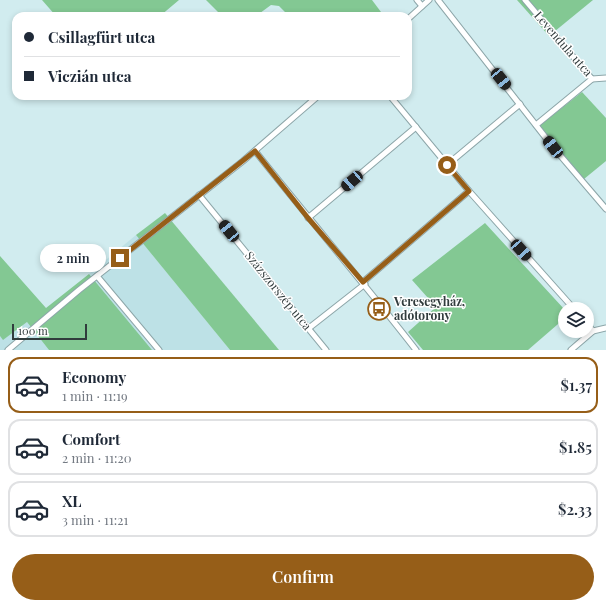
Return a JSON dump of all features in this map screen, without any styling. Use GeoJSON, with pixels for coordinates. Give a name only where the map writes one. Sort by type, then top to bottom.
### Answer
{"type":"FeatureCollection","features":[{"type":"Feature","properties":{"kind":"street"},"geometry":{"type":"LineString","coordinates":[[417,0],[422,6]]}},
{"type":"Feature","properties":{"kind":"street"},"geometry":{"type":"LineString","coordinates":[[412,15],[429,0]]}},
{"type":"Feature","properties":{"kind":"street"},"geometry":{"type":"LineString","coordinates":[[438,0],[536,126],[606,210]]}},
{"type":"Feature","properties":{"kind":"street","name":"Levendula utca"},"geometry":{"type":"LineString","coordinates":[[525,0],[592,79],[606,78]]}},
{"type":"Feature","properties":{"kind":"street"},"geometry":{"type":"LineString","coordinates":[[536,126],[592,79]]}},
{"type":"Feature","properties":{"kind":"street"},"geometry":{"type":"LineString","coordinates":[[8,350],[97,276],[255,151],[313,100]]}},
{"type":"Feature","properties":{"kind":"street"},"geometry":{"type":"LineString","coordinates":[[393,100],[469,191],[568,302]]}},
{"type":"Feature","properties":{"kind":"street"},"geometry":{"type":"LineString","coordinates":[[447,165],[520,104]]}},
{"type":"Feature","properties":{"kind":"street"},"geometry":{"type":"LineString","coordinates":[[308,218],[416,126]]}},
{"type":"Feature","properties":{"kind":"street"},"geometry":{"type":"LineString","coordinates":[[255,151],[308,218],[364,283],[416,350]]}},
{"type":"Feature","properties":{"kind":"street"},"geometry":{"type":"LineString","coordinates":[[309,328],[364,283],[469,191]]}},
{"type":"Feature","properties":{"kind":"street","name":"Százszorszép utca"},"geometry":{"type":"LineString","coordinates":[[199,195],[326,350]]}},
{"type":"Feature","properties":{"kind":"street"},"geometry":{"type":"LineString","coordinates":[[97,276],[159,350]]}},
{"type":"Feature","properties":{"kind":"street"},"geometry":{"type":"LineString","coordinates":[[594,331],[606,328]]}},
{"type":"Feature","properties":{"kind":"street"},"geometry":{"type":"LineString","coordinates":[[571,350],[586,338]]}},
{"type":"Feature","properties":{"kind":"shaded area"},"geometry":{"type":"Polygon","coordinates":[[[136,235],[230,350],[152,350],[89,274],[136,235]]]}},
{"type":"Feature","properties":{"kind":"shaded area"},"geometry":{"type":"Polygon","coordinates":[[[27,322],[49,350],[0,350],[0,336],[4,339],[27,322]]]}},
{"type":"Feature","properties":{"kind":"green space"},"geometry":{"type":"Polygon","coordinates":[[[42,0],[179,0],[165,12],[52,12],[42,0]]]}},
{"type":"Feature","properties":{"kind":"green space"},"geometry":{"type":"Polygon","coordinates":[[[206,0],[372,0],[381,12],[285,12],[279,6],[271,5],[261,12],[218,12],[206,0]]]}},
{"type":"Feature","properties":{"kind":"green space"},"geometry":{"type":"Polygon","coordinates":[[[517,0],[593,0],[549,36],[517,0]]]}},
{"type":"Feature","properties":{"kind":"green space"},"geometry":{"type":"Polygon","coordinates":[[[582,92],[606,118],[606,161],[584,179],[555,147],[540,125],[582,92]]]}},
{"type":"Feature","properties":{"kind":"green space"},"geometry":{"type":"Polygon","coordinates":[[[165,213],[279,350],[230,350],[136,235],[165,213]]]}},
{"type":"Feature","properties":{"kind":"green space"},"geometry":{"type":"Polygon","coordinates":[[[485,223],[558,302],[558,324],[528,350],[423,350],[408,332],[436,307],[412,280],[485,223]]]}},
{"type":"Feature","properties":{"kind":"green space"},"geometry":{"type":"Polygon","coordinates":[[[0,256],[46,308],[89,274],[152,350],[49,350],[27,322],[3,340],[0,336],[0,256]]]}},
{"type":"Feature","properties":{"kind":"place","name":"Veresegyház, adótorony"},"geometry":{"type":"Point","coordinates":[379,309]}},
{"type":"Feature","properties":{"kind":"route"},"geometry":{"type":"LineString","coordinates":[[120,258],[255,151],[308,218],[363,282],[469,191],[447,165]]}}]}
